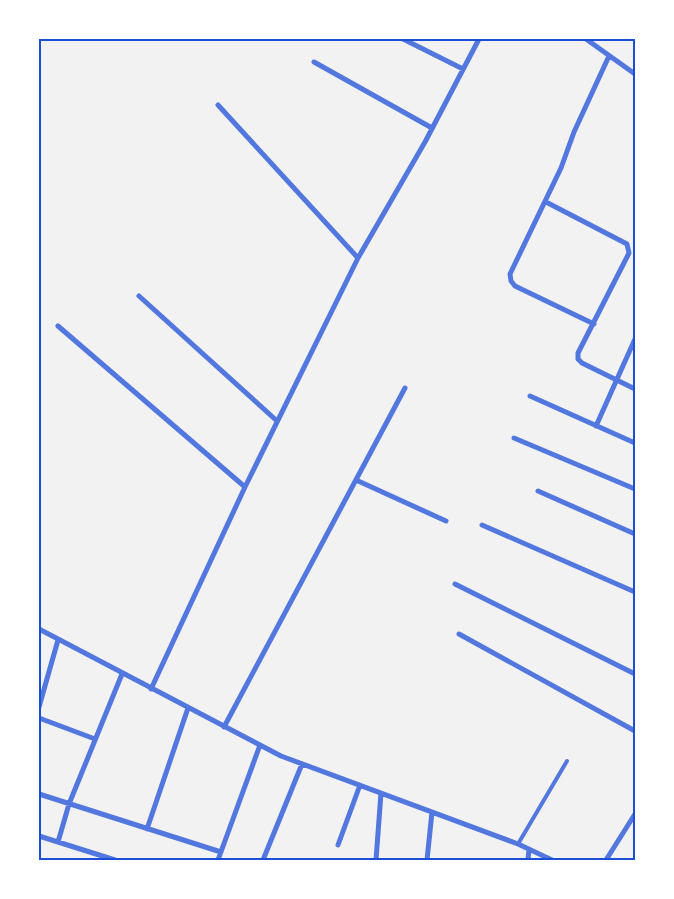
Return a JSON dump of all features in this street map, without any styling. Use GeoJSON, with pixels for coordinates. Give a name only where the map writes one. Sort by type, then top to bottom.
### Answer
{"type":"FeatureCollection","features":[{"type":"Feature","properties":{"kind":"street"},"geometry":{"type":"LineString","coordinates":[[403,39],[464,69]]}},
{"type":"Feature","properties":{"kind":"street"},"geometry":{"type":"LineString","coordinates":[[151,689],[277,420],[358,258],[432,128],[479,39]]}},
{"type":"Feature","properties":{"kind":"street"},"geometry":{"type":"LineString","coordinates":[[586,39],[635,74]]}},
{"type":"Feature","properties":{"kind":"street"},"geometry":{"type":"LineString","coordinates":[[595,45],[598,39]]}},
{"type":"Feature","properties":{"kind":"street"},"geometry":{"type":"LineString","coordinates":[[594,324],[515,286],[511,281],[510,274],[546,202],[574,132],[609,56]]}},
{"type":"Feature","properties":{"kind":"street"},"geometry":{"type":"LineString","coordinates":[[314,62],[432,128]]}},
{"type":"Feature","properties":{"kind":"street"},"geometry":{"type":"LineString","coordinates":[[218,105],[358,258]]}},
{"type":"Feature","properties":{"kind":"street"},"geometry":{"type":"LineString","coordinates":[[546,202],[627,244],[629,248],[629,253],[578,353],[578,359],[582,363],[635,389]]}},
{"type":"Feature","properties":{"kind":"street"},"geometry":{"type":"LineString","coordinates":[[139,296],[277,420]]}},
{"type":"Feature","properties":{"kind":"street"},"geometry":{"type":"LineString","coordinates":[[58,326],[245,487]]}},
{"type":"Feature","properties":{"kind":"street"},"geometry":{"type":"LineString","coordinates":[[596,426],[635,341]]}},
{"type":"Feature","properties":{"kind":"street"},"geometry":{"type":"LineString","coordinates":[[224,727],[404,388]]}},
{"type":"Feature","properties":{"kind":"street"},"geometry":{"type":"LineString","coordinates":[[530,396],[635,443]]}},
{"type":"Feature","properties":{"kind":"street"},"geometry":{"type":"LineString","coordinates":[[514,438],[635,489]]}},
{"type":"Feature","properties":{"kind":"street"},"geometry":{"type":"LineString","coordinates":[[356,480],[446,521]]}},
{"type":"Feature","properties":{"kind":"street"},"geometry":{"type":"LineString","coordinates":[[538,491],[635,534]]}},
{"type":"Feature","properties":{"kind":"street"},"geometry":{"type":"LineString","coordinates":[[482,525],[635,592]]}},
{"type":"Feature","properties":{"kind":"street"},"geometry":{"type":"LineString","coordinates":[[455,584],[635,674]]}},
{"type":"Feature","properties":{"kind":"street"},"geometry":{"type":"LineString","coordinates":[[39,630],[281,756],[518,844],[552,860]]}},
{"type":"Feature","properties":{"kind":"street"},"geometry":{"type":"LineString","coordinates":[[459,634],[635,731]]}},
{"type":"Feature","properties":{"kind":"street"},"geometry":{"type":"LineString","coordinates":[[39,707],[58,640]]}},
{"type":"Feature","properties":{"kind":"street"},"geometry":{"type":"LineString","coordinates":[[58,842],[69,804],[122,674]]}},
{"type":"Feature","properties":{"kind":"street"},"geometry":{"type":"LineString","coordinates":[[147,829],[188,708]]}},
{"type":"Feature","properties":{"kind":"street"},"geometry":{"type":"LineString","coordinates":[[39,718],[95,739]]}},
{"type":"Feature","properties":{"kind":"street"},"geometry":{"type":"LineString","coordinates":[[218,860],[260,745]]}},
{"type":"Feature","properties":{"kind":"street"},"geometry":{"type":"LineString","coordinates":[[263,860],[302,764]]}},
{"type":"Feature","properties":{"kind":"street"},"geometry":{"type":"LineString","coordinates":[[338,845],[360,785]]}},
{"type":"Feature","properties":{"kind":"street"},"geometry":{"type":"LineString","coordinates":[[376,860],[381,793]]}},
{"type":"Feature","properties":{"kind":"street"},"geometry":{"type":"LineString","coordinates":[[39,794],[221,852]]}},
{"type":"Feature","properties":{"kind":"street"},"geometry":{"type":"LineString","coordinates":[[427,860],[432,812]]}},
{"type":"Feature","properties":{"kind":"street"},"geometry":{"type":"LineString","coordinates":[[606,860],[635,814]]}},
{"type":"Feature","properties":{"kind":"street"},"geometry":{"type":"LineString","coordinates":[[39,836],[115,860]]}},
{"type":"Feature","properties":{"kind":"street"},"geometry":{"type":"LineString","coordinates":[[528,860],[529,849]]}},
{"type":"Feature","properties":{"kind":"lane"},"geometry":{"type":"LineString","coordinates":[[518,844],[568,761]]}}]}
